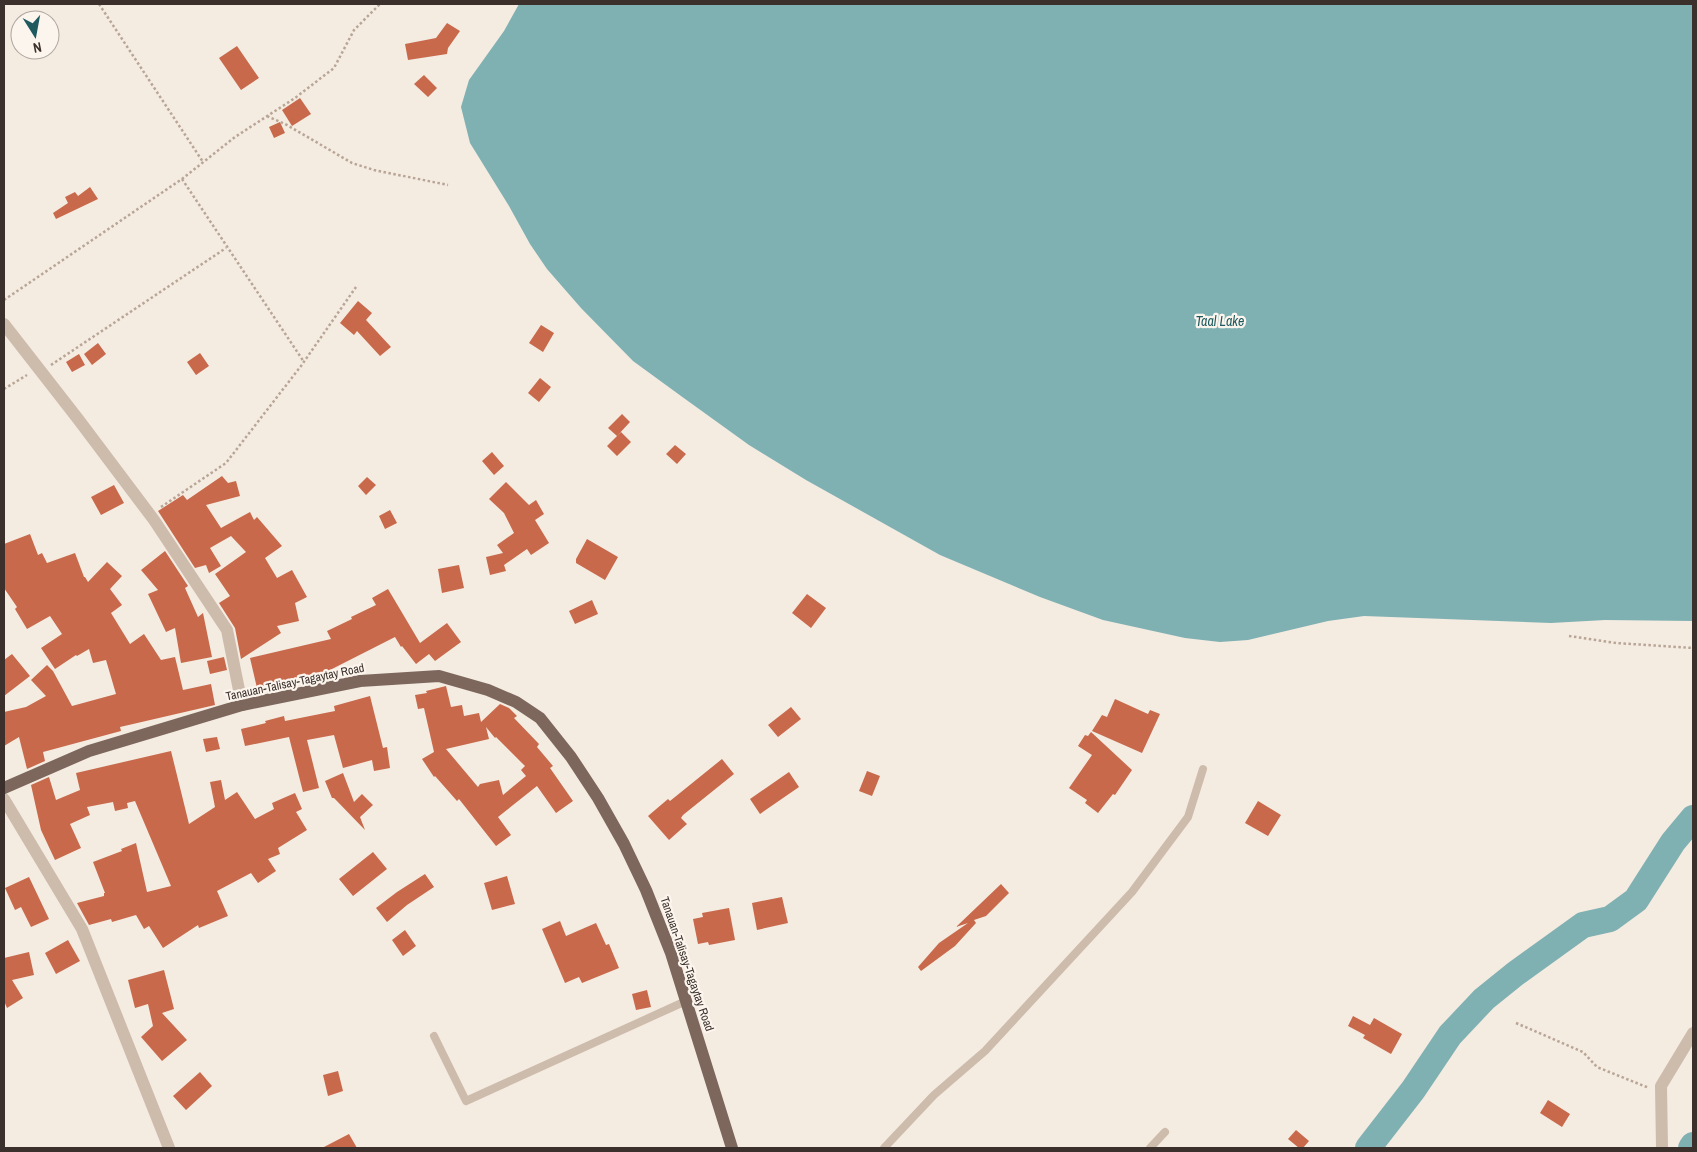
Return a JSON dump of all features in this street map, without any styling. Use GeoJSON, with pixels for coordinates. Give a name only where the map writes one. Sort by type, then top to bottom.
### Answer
{"type":"FeatureCollection","features":[{"type":"Feature","properties":{"kind":"main road","name":"Tanauan-Talisay-Tagaytay Road"},"geometry":{"type":"LineString","coordinates":[[4,788],[89,751],[242,705],[360,680],[439,676],[488,690],[516,702],[540,718],[570,757],[598,798],[624,844],[646,890],[671,953],[732,1148]]}},
{"type":"Feature","properties":{"kind":"street"},"geometry":{"type":"LineString","coordinates":[[4,324],[149,514],[227,630],[242,705]]}},
{"type":"Feature","properties":{"kind":"street"},"geometry":{"type":"LineString","coordinates":[[4,799],[82,928],[169,1148]]}},
{"type":"Feature","properties":{"kind":"street"},"geometry":{"type":"LineString","coordinates":[[1662,1148],[1662,1086],[1693,1033]]}},
{"type":"Feature","properties":{"kind":"lane"},"geometry":{"type":"LineString","coordinates":[[884,1148],[934,1095],[985,1051],[1132,892],[1188,817],[1203,769]]}},
{"type":"Feature","properties":{"kind":"lane"},"geometry":{"type":"LineString","coordinates":[[434,1036],[466,1101],[686,1001]]}},
{"type":"Feature","properties":{"kind":"lane"},"geometry":{"type":"LineString","coordinates":[[1150,1148],[1165,1132]]}},
{"type":"Feature","properties":{"kind":"path"},"geometry":{"type":"LineString","coordinates":[[99,4],[204,162]]}},
{"type":"Feature","properties":{"kind":"path"},"geometry":{"type":"LineString","coordinates":[[4,300],[182,179],[235,137],[295,98],[334,68],[354,30],[380,4]]}},
{"type":"Feature","properties":{"kind":"path"},"geometry":{"type":"LineString","coordinates":[[267,116],[287,125],[352,163],[374,170],[448,185]]}},
{"type":"Feature","properties":{"kind":"path"},"geometry":{"type":"LineString","coordinates":[[182,179],[226,248],[304,362]]}},
{"type":"Feature","properties":{"kind":"path"},"geometry":{"type":"LineString","coordinates":[[4,389],[40,370],[226,248]]}},
{"type":"Feature","properties":{"kind":"path"},"geometry":{"type":"LineString","coordinates":[[149,514],[226,463],[304,362],[356,287]]}},
{"type":"Feature","properties":{"kind":"path"},"geometry":{"type":"LineString","coordinates":[[1569,636],[1616,643],[1693,648]]}},
{"type":"Feature","properties":{"kind":"path"},"geometry":{"type":"LineString","coordinates":[[1516,1023],[1583,1052],[1598,1067],[1662,1094]]}},
{"type":"Feature","properties":{"kind":"water","name":"Taal Lake"},"geometry":{"type":"Polygon","coordinates":[[[519,4],[1693,4],[1693,621],[1605,620],[1551,623],[1364,616],[1328,621],[1248,640],[1220,642],[1185,638],[1103,620],[1040,597],[940,555],[806,480],[749,445],[681,396],[633,361],[581,308],[547,269],[470,143],[461,107],[469,80],[504,31],[519,4]]]}},
{"type":"Feature","properties":{"kind":"building"},"geometry":{"type":"Polygon","coordinates":[[[447,23],[460,31],[448,48],[447,54],[408,60],[405,44],[436,38],[447,23]]]}},
{"type":"Feature","properties":{"kind":"building"},"geometry":{"type":"Polygon","coordinates":[[[237,46],[259,78],[241,90],[219,58],[237,46]]]}},
{"type":"Feature","properties":{"kind":"building"},"geometry":{"type":"Polygon","coordinates":[[[424,75],[437,88],[428,97],[414,84],[424,75]]]}},
{"type":"Feature","properties":{"kind":"building"},"geometry":{"type":"Polygon","coordinates":[[[300,98],[311,114],[292,126],[282,110],[300,98]]]}},
{"type":"Feature","properties":{"kind":"building"},"geometry":{"type":"Polygon","coordinates":[[[280,122],[285,133],[274,138],[269,127],[280,122]]]}},
{"type":"Feature","properties":{"kind":"building"},"geometry":{"type":"Polygon","coordinates":[[[90,187],[98,199],[56,219],[53,213],[68,203],[65,197],[75,192],[78,196],[90,187]]]}},
{"type":"Feature","properties":{"kind":"building"},"geometry":{"type":"Polygon","coordinates":[[[358,301],[372,313],[366,320],[391,347],[380,356],[357,331],[354,335],[340,323],[358,301]]]}},
{"type":"Feature","properties":{"kind":"building"},"geometry":{"type":"Polygon","coordinates":[[[541,325],[554,333],[543,352],[529,343],[541,325]]]}},
{"type":"Feature","properties":{"kind":"building"},"geometry":{"type":"Polygon","coordinates":[[[98,343],[106,354],[92,365],[84,354],[98,343]]]}},
{"type":"Feature","properties":{"kind":"building"},"geometry":{"type":"Polygon","coordinates":[[[200,353],[209,366],[196,375],[187,362],[200,353]]]}},
{"type":"Feature","properties":{"kind":"building"},"geometry":{"type":"Polygon","coordinates":[[[79,354],[85,365],[72,372],[66,362],[79,354]]]}},
{"type":"Feature","properties":{"kind":"building"},"geometry":{"type":"Polygon","coordinates":[[[540,378],[551,387],[539,402],[528,393],[540,378]]]}},
{"type":"Feature","properties":{"kind":"building"},"geometry":{"type":"Polygon","coordinates":[[[622,414],[630,422],[617,436],[608,428],[622,414]]]}},
{"type":"Feature","properties":{"kind":"building"},"geometry":{"type":"Polygon","coordinates":[[[621,432],[631,442],[617,456],[607,446],[621,432]]]}},
{"type":"Feature","properties":{"kind":"building"},"geometry":{"type":"Polygon","coordinates":[[[675,445],[686,454],[677,464],[666,454],[675,445]]]}},
{"type":"Feature","properties":{"kind":"building"},"geometry":{"type":"Polygon","coordinates":[[[492,452],[504,466],[494,475],[482,461],[492,452]]]}},
{"type":"Feature","properties":{"kind":"building"},"geometry":{"type":"Polygon","coordinates":[[[222,476],[228,483],[236,481],[240,496],[206,505],[221,528],[250,512],[254,520],[257,517],[282,546],[265,558],[277,578],[292,570],[307,597],[295,603],[299,621],[277,626],[281,633],[241,659],[235,628],[219,603],[230,596],[215,574],[246,552],[231,536],[210,548],[221,566],[209,573],[206,565],[195,568],[158,511],[183,495],[187,500],[222,476]]]}},
{"type":"Feature","properties":{"kind":"building"},"geometry":{"type":"Polygon","coordinates":[[[367,477],[376,485],[366,495],[358,486],[367,477]]]}},
{"type":"Feature","properties":{"kind":"building"},"geometry":{"type":"Polygon","coordinates":[[[506,482],[529,505],[536,500],[544,514],[535,520],[549,543],[531,555],[527,549],[504,565],[506,571],[490,575],[486,557],[503,553],[497,545],[514,533],[504,513],[489,499],[506,482]]]}},
{"type":"Feature","properties":{"kind":"building"},"geometry":{"type":"Polygon","coordinates":[[[114,485],[124,503],[101,515],[91,497],[114,485]]]}},
{"type":"Feature","properties":{"kind":"building"},"geometry":{"type":"Polygon","coordinates":[[[390,510],[397,523],[385,529],[379,516],[390,510]]]}},
{"type":"Feature","properties":{"kind":"building"},"geometry":{"type":"Polygon","coordinates":[[[30,534],[38,555],[42,553],[47,563],[75,553],[84,577],[88,582],[107,562],[122,576],[110,589],[122,605],[111,613],[130,644],[144,634],[161,660],[175,657],[183,690],[211,684],[215,705],[120,727],[121,731],[43,752],[45,761],[27,769],[19,737],[4,746],[4,712],[26,707],[46,696],[31,680],[47,665],[53,671],[72,706],[116,694],[106,660],[93,663],[89,649],[55,669],[41,648],[62,634],[50,616],[27,629],[15,609],[17,607],[4,588],[4,544],[30,534]]]}},
{"type":"Feature","properties":{"kind":"building"},"geometry":{"type":"Polygon","coordinates":[[[587,539],[618,557],[605,580],[576,563],[576,559],[587,539]]]}},
{"type":"Feature","properties":{"kind":"building"},"geometry":{"type":"Polygon","coordinates":[[[165,551],[188,586],[185,588],[198,617],[203,613],[212,657],[181,663],[175,628],[166,632],[148,594],[158,590],[141,570],[165,551]]]}},
{"type":"Feature","properties":{"kind":"building"},"geometry":{"type":"Polygon","coordinates":[[[459,565],[464,588],[442,593],[438,569],[459,565]]]}},
{"type":"Feature","properties":{"kind":"building"},"geometry":{"type":"Polygon","coordinates":[[[388,589],[420,643],[447,623],[461,642],[435,661],[429,654],[416,664],[395,637],[330,670],[331,676],[299,684],[298,678],[257,688],[250,658],[331,639],[327,631],[376,605],[372,598],[388,589]]]}},
{"type":"Feature","properties":{"kind":"building"},"geometry":{"type":"Polygon","coordinates":[[[807,594],[826,608],[811,628],[792,613],[807,594]]]}},
{"type":"Feature","properties":{"kind":"building"},"geometry":{"type":"Polygon","coordinates":[[[592,600],[598,614],[575,624],[569,611],[592,600]]]}},
{"type":"Feature","properties":{"kind":"building"},"geometry":{"type":"Polygon","coordinates":[[[12,654],[30,676],[4,696],[4,660],[12,654]]]}},
{"type":"Feature","properties":{"kind":"building"},"geometry":{"type":"Polygon","coordinates":[[[224,657],[227,670],[210,674],[207,661],[224,657]]]}},
{"type":"Feature","properties":{"kind":"building"},"geometry":{"type":"Polygon","coordinates":[[[446,686],[451,707],[462,705],[464,716],[479,713],[481,722],[500,704],[509,708],[517,716],[514,718],[539,744],[537,747],[553,766],[550,768],[573,801],[556,813],[537,786],[498,817],[511,835],[496,846],[459,799],[457,801],[434,777],[422,759],[434,752],[424,708],[418,709],[415,695],[427,693],[426,691],[446,686]],[[486,727],[489,739],[446,749],[478,787],[480,784],[499,780],[503,795],[526,776],[521,770],[525,766],[486,727]]]}},
{"type":"Feature","properties":{"kind":"building"},"geometry":{"type":"Polygon","coordinates":[[[370,696],[383,748],[387,747],[390,768],[374,771],[372,760],[343,768],[334,735],[307,740],[319,788],[303,792],[289,737],[245,746],[241,729],[284,716],[285,721],[335,711],[334,706],[370,696]]]}},
{"type":"Feature","properties":{"kind":"building"},"geometry":{"type":"Polygon","coordinates":[[[1115,699],[1148,714],[1150,710],[1160,714],[1142,753],[1092,731],[1102,715],[1107,717],[1115,699]]]}},
{"type":"Feature","properties":{"kind":"building"},"geometry":{"type":"Polygon","coordinates":[[[791,707],[801,719],[778,737],[768,725],[791,707]]]}},
{"type":"Feature","properties":{"kind":"building"},"geometry":{"type":"Polygon","coordinates":[[[1091,732],[1132,770],[1115,795],[1113,794],[1098,813],[1085,803],[1087,800],[1069,788],[1092,755],[1078,746],[1085,735],[1088,736],[1091,732]]]}},
{"type":"Feature","properties":{"kind":"building"},"geometry":{"type":"Polygon","coordinates":[[[217,737],[220,749],[206,752],[203,739],[217,737]]]}},
{"type":"Feature","properties":{"kind":"building"},"geometry":{"type":"Polygon","coordinates":[[[171,751],[189,824],[215,807],[210,782],[221,780],[225,800],[237,792],[255,819],[274,809],[272,803],[295,793],[302,809],[296,812],[307,830],[278,848],[280,854],[268,859],[276,871],[258,883],[251,873],[217,891],[228,916],[199,928],[198,925],[163,948],[149,926],[144,929],[136,915],[112,922],[111,919],[89,925],[77,903],[104,896],[105,893],[93,862],[122,851],[121,849],[136,843],[147,892],[171,886],[135,801],[127,803],[128,808],[115,811],[113,802],[87,807],[90,815],[70,824],[81,848],[55,860],[41,830],[31,785],[49,777],[56,800],[80,790],[76,773],[171,751]]]}},
{"type":"Feature","properties":{"kind":"building"},"geometry":{"type":"Polygon","coordinates":[[[722,759],[734,774],[683,815],[681,818],[687,824],[669,840],[648,816],[668,799],[670,801],[722,759]]]}},
{"type":"Feature","properties":{"kind":"building"},"geometry":{"type":"Polygon","coordinates":[[[867,771],[880,776],[872,796],[859,791],[867,771]]]}},
{"type":"Feature","properties":{"kind":"building"},"geometry":{"type":"Polygon","coordinates":[[[789,772],[799,787],[760,814],[750,799],[789,772]]]}},
{"type":"Feature","properties":{"kind":"building"},"geometry":{"type":"Polygon","coordinates":[[[343,773],[354,802],[362,794],[373,805],[360,817],[365,830],[332,798],[325,781],[343,773]]]}},
{"type":"Feature","properties":{"kind":"building"},"geometry":{"type":"Polygon","coordinates":[[[1258,801],[1281,815],[1268,836],[1245,823],[1258,801]]]}},
{"type":"Feature","properties":{"kind":"building"},"geometry":{"type":"Polygon","coordinates":[[[373,852],[387,869],[353,896],[339,879],[373,852]]]}},
{"type":"Feature","properties":{"kind":"building"},"geometry":{"type":"Polygon","coordinates":[[[425,874],[434,887],[407,905],[387,922],[376,908],[425,874]]]}},
{"type":"Feature","properties":{"kind":"building"},"geometry":{"type":"Polygon","coordinates":[[[507,876],[515,904],[492,910],[484,883],[507,876]]]}},
{"type":"Feature","properties":{"kind":"building"},"geometry":{"type":"Polygon","coordinates":[[[29,877],[49,919],[31,927],[21,907],[15,910],[5,888],[29,877]]]}},
{"type":"Feature","properties":{"kind":"building"},"geometry":{"type":"Polygon","coordinates":[[[1001,884],[1009,893],[986,916],[974,920],[976,923],[955,946],[921,971],[918,967],[939,943],[968,923],[956,927],[1001,884]]]}},
{"type":"Feature","properties":{"kind":"building"},"geometry":{"type":"Polygon","coordinates":[[[782,897],[788,923],[757,930],[752,903],[782,897]]]}},
{"type":"Feature","properties":{"kind":"building"},"geometry":{"type":"Polygon","coordinates":[[[729,908],[735,940],[709,945],[708,942],[698,944],[693,919],[703,917],[702,913],[729,908]]]}},
{"type":"Feature","properties":{"kind":"building"},"geometry":{"type":"Polygon","coordinates":[[[560,921],[566,936],[596,923],[606,945],[609,944],[619,968],[582,983],[579,977],[565,983],[542,929],[560,921]]]}},
{"type":"Feature","properties":{"kind":"building"},"geometry":{"type":"Polygon","coordinates":[[[405,930],[416,946],[403,956],[392,940],[405,930]]]}},
{"type":"Feature","properties":{"kind":"building"},"geometry":{"type":"Polygon","coordinates":[[[68,940],[80,961],[56,974],[45,953],[68,940]]]}},
{"type":"Feature","properties":{"kind":"building"},"geometry":{"type":"Polygon","coordinates":[[[29,952],[34,975],[12,980],[23,998],[7,1008],[4,1001],[4,958],[29,952]]]}},
{"type":"Feature","properties":{"kind":"building"},"geometry":{"type":"Polygon","coordinates":[[[164,970],[174,1009],[162,1013],[187,1040],[162,1061],[141,1037],[153,1026],[148,1004],[135,1008],[128,980],[164,970]]]}},
{"type":"Feature","properties":{"kind":"building"},"geometry":{"type":"Polygon","coordinates":[[[647,990],[651,1007],[636,1010],[632,994],[647,990]]]}},
{"type":"Feature","properties":{"kind":"building"},"geometry":{"type":"Polygon","coordinates":[[[1353,1016],[1370,1025],[1374,1018],[1402,1034],[1391,1054],[1363,1038],[1365,1035],[1348,1026],[1353,1016]]]}},
{"type":"Feature","properties":{"kind":"building"},"geometry":{"type":"Polygon","coordinates":[[[338,1071],[343,1091],[328,1096],[323,1075],[338,1071]]]}},
{"type":"Feature","properties":{"kind":"building"},"geometry":{"type":"Polygon","coordinates":[[[200,1072],[212,1086],[186,1110],[173,1096],[200,1072]]]}},
{"type":"Feature","properties":{"kind":"building"},"geometry":{"type":"Polygon","coordinates":[[[1548,1100],[1570,1114],[1562,1127],[1540,1113],[1548,1100]]]}},
{"type":"Feature","properties":{"kind":"building"},"geometry":{"type":"Polygon","coordinates":[[[1296,1130],[1309,1141],[1303,1148],[1299,1148],[1288,1139],[1296,1130]]]}},
{"type":"Feature","properties":{"kind":"building"},"geometry":{"type":"Polygon","coordinates":[[[349,1134],[357,1148],[322,1148],[349,1134]]]}},
{"type":"Feature","properties":{"kind":"waterway"},"geometry":{"type":"LineString","coordinates":[[1368,1148],[1413,1090],[1450,1035],[1484,999],[1583,925],[1610,919],[1636,900],[1673,842],[1693,818]]}}]}
